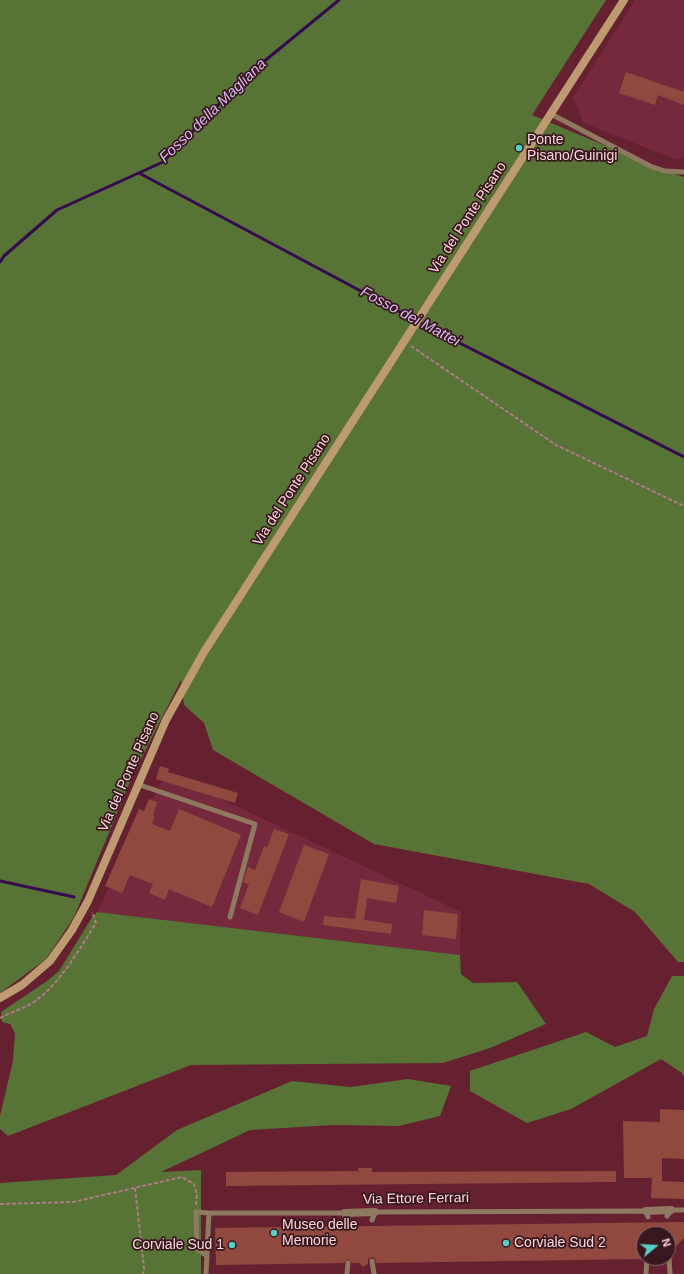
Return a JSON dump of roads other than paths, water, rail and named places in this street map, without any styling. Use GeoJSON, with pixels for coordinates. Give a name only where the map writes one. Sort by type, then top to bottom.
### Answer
{"type":"FeatureCollection","features":[{"type":"Feature","properties":{"kind":"street","name":"Via del Ponte Pisano"},"geometry":{"type":"LineString","coordinates":[[0,998],[22,985],[54,957],[72,930],[88,901],[137,784],[166,720],[204,652],[624,0]]}},
{"type":"Feature","properties":{"kind":"street","name":"Via Ettore Ferrari"},"geometry":{"type":"LineString","coordinates":[[347,1216],[375,1212]]}},
{"type":"Feature","properties":{"kind":"street","name":"Via Ettore Ferrari"},"geometry":{"type":"LineString","coordinates":[[647,1214],[669,1213]]}},
{"type":"Feature","properties":{"kind":"lane"},"geometry":{"type":"LineString","coordinates":[[551,114],[650,166],[665,171],[684,172]]}},
{"type":"Feature","properties":{"kind":"lane"},"geometry":{"type":"LineString","coordinates":[[137,784],[255,824],[230,917]]}},
{"type":"Feature","properties":{"kind":"lane","name":"Via Ettore Ferrari"},"geometry":{"type":"LineString","coordinates":[[669,1213],[684,1210]]}},
{"type":"Feature","properties":{"kind":"lane","name":"Via Ettore Ferrari"},"geometry":{"type":"LineString","coordinates":[[207,1256],[197,1249],[196,1212],[347,1216]]}},
{"type":"Feature","properties":{"kind":"lane"},"geometry":{"type":"LineString","coordinates":[[372,1220],[375,1212]]}},
{"type":"Feature","properties":{"kind":"lane","name":"Via Ettore Ferrari"},"geometry":{"type":"LineString","coordinates":[[375,1212],[647,1214]]}},
{"type":"Feature","properties":{"kind":"lane"},"geometry":{"type":"LineString","coordinates":[[206,1274],[209,1213]]}},
{"type":"Feature","properties":{"kind":"lane"},"geometry":{"type":"LineString","coordinates":[[372,1261],[374,1274]]}},
{"type":"Feature","properties":{"kind":"lane"},"geometry":{"type":"LineString","coordinates":[[347,1274],[348,1263]]}},
{"type":"Feature","properties":{"kind":"waterway","name":"Fosso della Magliana"},"geometry":{"type":"LineString","coordinates":[[0,262],[4,256],[57,210],[163,162],[245,77],[339,0]]}},
{"type":"Feature","properties":{"kind":"waterway","name":"Fosso dei Mattei"},"geometry":{"type":"LineString","coordinates":[[139,173],[436,331],[684,457]]}},
{"type":"Feature","properties":{"kind":"waterway"},"geometry":{"type":"LineString","coordinates":[[0,881],[74,897]]}},
{"type":"Feature","properties":{"kind":"place","name":"Ponte Pisano/Guinigi"},"geometry":{"type":"Point","coordinates":[519,148]}},
{"type":"Feature","properties":{"kind":"place","name":"Museo delle Memorie"},"geometry":{"type":"Point","coordinates":[274,1233]}},
{"type":"Feature","properties":{"kind":"place","name":"Corviale Sud 2"},"geometry":{"type":"Point","coordinates":[506,1243]}},
{"type":"Feature","properties":{"kind":"place","name":"Corviale Sud 1"},"geometry":{"type":"Point","coordinates":[232,1245]}}]}
